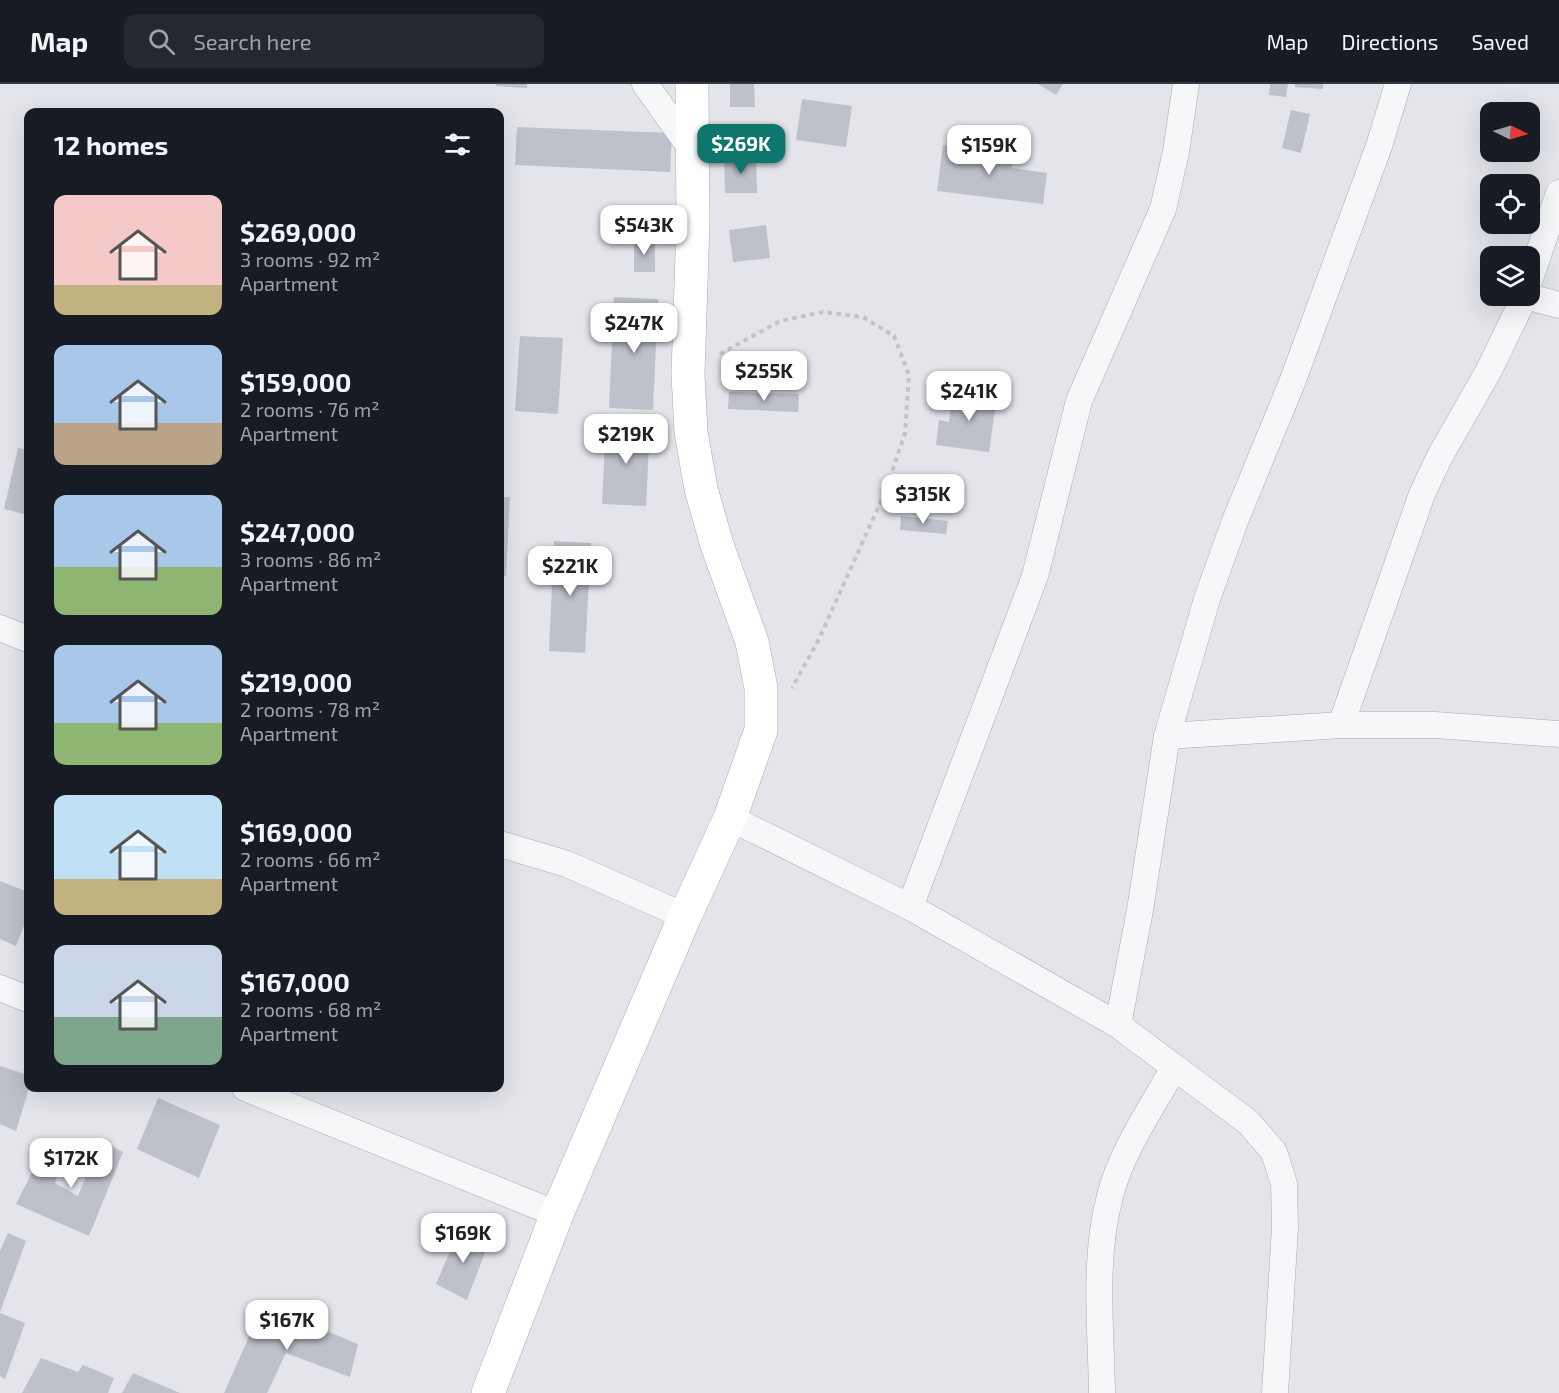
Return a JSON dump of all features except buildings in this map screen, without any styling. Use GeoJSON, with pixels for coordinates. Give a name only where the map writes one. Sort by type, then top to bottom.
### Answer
{"type":"FeatureCollection","features":[{"type":"Feature","properties":{"kind":"main road"},"geometry":{"type":"LineString","coordinates":[[488,1393],[557,1214],[685,916],[730,818],[761,730],[761,688],[752,642],[717,545],[701,489],[691,432],[688,374],[693,223],[690,147],[692,84]]}},
{"type":"Feature","properties":{"kind":"street"},"geometry":{"type":"LineString","coordinates":[[645,84],[690,147]]}},
{"type":"Feature","properties":{"kind":"street"},"geometry":{"type":"LineString","coordinates":[[910,907],[1035,576],[1080,401],[1163,209],[1176,152],[1186,84]]}},
{"type":"Feature","properties":{"kind":"street"},"geometry":{"type":"LineString","coordinates":[[1118,1025],[1140,910],[1167,736],[1210,588],[1293,380],[1378,146],[1398,84]]}},
{"type":"Feature","properties":{"kind":"street"},"geometry":{"type":"LineString","coordinates":[[1540,249],[1559,193]]}},
{"type":"Feature","properties":{"kind":"street"},"geometry":{"type":"LineString","coordinates":[[1540,300],[1559,304]]}},
{"type":"Feature","properties":{"kind":"street"},"geometry":{"type":"LineString","coordinates":[[1341,725],[1422,494],[1440,456],[1488,372],[1520,306]]}},
{"type":"Feature","properties":{"kind":"street"},"geometry":{"type":"LineString","coordinates":[[0,628],[24,637]]}},
{"type":"Feature","properties":{"kind":"street"},"geometry":{"type":"LineString","coordinates":[[1167,736],[1341,725],[1435,725],[1559,734]]}},
{"type":"Feature","properties":{"kind":"street"},"geometry":{"type":"LineString","coordinates":[[730,818],[910,907],[1118,1025],[1248,1122],[1274,1152],[1284,1184],[1285,1227],[1275,1393]]}},
{"type":"Feature","properties":{"kind":"street"},"geometry":{"type":"LineString","coordinates":[[504,845],[567,864],[685,916]]}},
{"type":"Feature","properties":{"kind":"street"},"geometry":{"type":"LineString","coordinates":[[0,988],[24,997]]}},
{"type":"Feature","properties":{"kind":"street"},"geometry":{"type":"LineString","coordinates":[[1102,1393],[1100,1256],[1110,1194],[1136,1134],[1174,1068]]}},
{"type":"Feature","properties":{"kind":"street"},"geometry":{"type":"LineString","coordinates":[[256,1092],[557,1214]]}},
{"type":"Feature","properties":{"kind":"path"},"geometry":{"type":"LineString","coordinates":[[688,374],[741,340],[780,321],[823,312],[863,317],[894,336],[909,375],[905,433],[886,490],[799,678],[761,730]]}}]}
